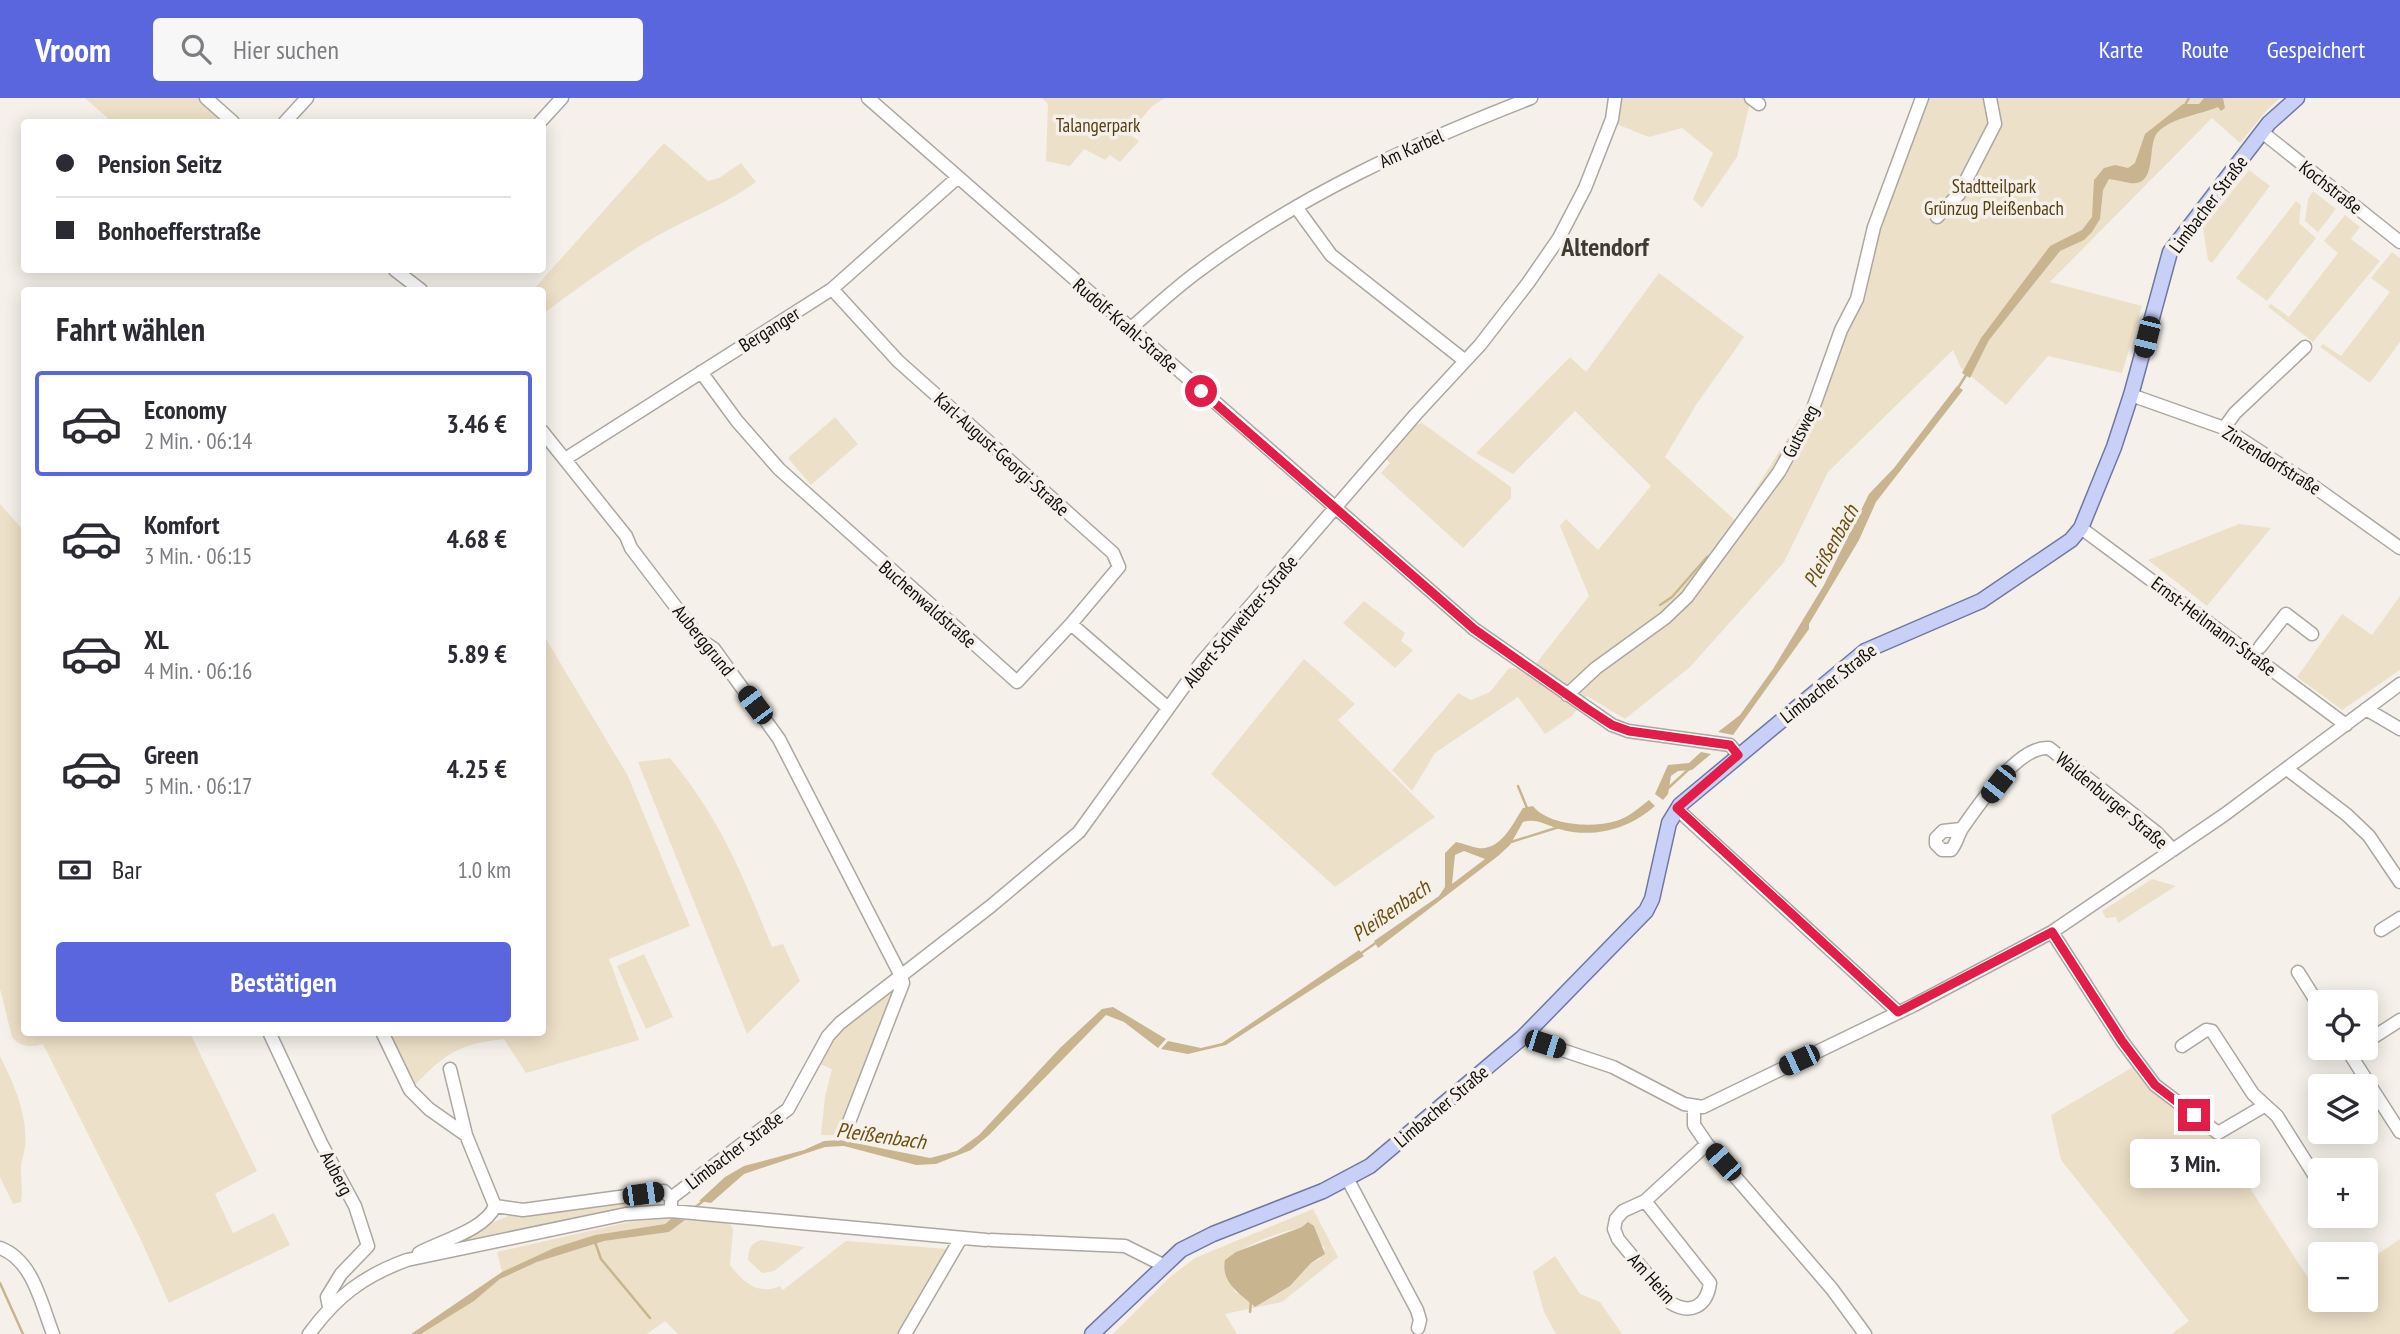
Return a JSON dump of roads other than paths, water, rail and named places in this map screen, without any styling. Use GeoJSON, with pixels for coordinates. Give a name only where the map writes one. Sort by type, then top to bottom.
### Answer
{"type":"FeatureCollection","features":[{"type":"Feature","properties":{"kind":"main road","name":"Limbacher Straße"},"geometry":{"type":"LineString","coordinates":[[1163,1265],[1181,1250],[1213,1234],[1348,1180],[1420,1125],[1523,1037],[1646,911],[1652,900],[1669,823],[1677,808],[1734,750],[1865,651],[1981,601],[2071,540],[2081,528],[2131,395],[2170,252],[2262,132],[2297,98]]}},
{"type":"Feature","properties":{"kind":"main road"},"geometry":{"type":"LineString","coordinates":[[1093,1334],[1163,1265]]}},
{"type":"Feature","properties":{"kind":"street"},"geometry":{"type":"LineString","coordinates":[[206,98],[230,119]]}},
{"type":"Feature","properties":{"kind":"street"},"geometry":{"type":"LineString","coordinates":[[288,119],[307,98]]}},
{"type":"Feature","properties":{"kind":"street"},"geometry":{"type":"LineString","coordinates":[[543,119],[562,98]]}},
{"type":"Feature","properties":{"kind":"street","name":"Rudolf-Krahl-Straße"},"geometry":{"type":"LineString","coordinates":[[868,98],[1474,629],[1612,725],[1629,731],[1704,741],[1734,750]]}},
{"type":"Feature","properties":{"kind":"street","name":"Am Karbel"},"geometry":{"type":"LineString","coordinates":[[1130,329],[1197,272],[1296,207],[1376,164],[1531,98]]}},
{"type":"Feature","properties":{"kind":"street","name":"Albert-Schweitzer-Straße"},"geometry":{"type":"LineString","coordinates":[[901,976],[1027,877],[1079,832],[1201,663],[1464,359],[1480,345],[1559,239],[1585,188],[1612,119],[1615,98]]}},
{"type":"Feature","properties":{"kind":"street","name":"Gutsweg"},"geometry":{"type":"LineString","coordinates":[[1567,695],[1597,668],[1665,618],[1687,597],[1779,472],[1811,414],[1841,330],[1857,299],[1874,227],[1922,98]]}},
{"type":"Feature","properties":{"kind":"street"},"geometry":{"type":"LineString","coordinates":[[1937,216],[1959,194],[1995,124],[1990,98]]}},
{"type":"Feature","properties":{"kind":"street","name":"Kochstraße"},"geometry":{"type":"LineString","coordinates":[[2262,132],[2400,242]]}},
{"type":"Feature","properties":{"kind":"street","name":"Berganger"},"geometry":{"type":"LineString","coordinates":[[565,458],[832,289],[957,178]]}},
{"type":"Feature","properties":{"kind":"street"},"geometry":{"type":"LineString","coordinates":[[1296,207],[1331,255],[1464,359]]}},
{"type":"Feature","properties":{"kind":"street"},"geometry":{"type":"LineString","coordinates":[[404,273],[418,287]]}},
{"type":"Feature","properties":{"kind":"street","name":"Karl-August-Georgi-Straße"},"geometry":{"type":"LineString","coordinates":[[832,289],[898,361],[1113,553],[1119,567],[1071,624]]}},
{"type":"Feature","properties":{"kind":"street"},"geometry":{"type":"LineString","coordinates":[[2224,428],[2235,413],[2305,346]]}},
{"type":"Feature","properties":{"kind":"street","name":"Buchenwaldstraße"},"geometry":{"type":"LineString","coordinates":[[701,372],[779,469],[1017,682],[1071,624]]}},
{"type":"Feature","properties":{"kind":"street","name":"Zinzendorfstraße"},"geometry":{"type":"LineString","coordinates":[[2131,395],[2224,428],[2307,482],[2400,548]]}},
{"type":"Feature","properties":{"kind":"street","name":"Auberggrund"},"geometry":{"type":"LineString","coordinates":[[548,447],[565,458],[701,640],[714,649],[779,739],[901,976]]}},
{"type":"Feature","properties":{"kind":"street","name":"Ernst-Heilmann-Straße"},"geometry":{"type":"LineString","coordinates":[[2081,528],[2346,725]]}},
{"type":"Feature","properties":{"kind":"street"},"geometry":{"type":"LineString","coordinates":[[2260,647],[2286,614],[2312,634]]}},
{"type":"Feature","properties":{"kind":"street"},"geometry":{"type":"LineString","coordinates":[[1071,624],[1168,708]]}},
{"type":"Feature","properties":{"kind":"street","name":"Waldenburger Straße"},"geometry":{"type":"LineString","coordinates":[[1694,1107],[1703,1107],[1898,1012],[2052,932],[2287,769],[2400,684]]}},
{"type":"Feature","properties":{"kind":"street"},"geometry":{"type":"LineString","coordinates":[[2366,709],[2400,729]]}},
{"type":"Feature","properties":{"kind":"street","name":"Waldenburger Straße"},"geometry":{"type":"LineString","coordinates":[[1961,829],[2022,756],[2035,749],[2049,748],[2157,833],[2173,850]]}},
{"type":"Feature","properties":{"kind":"street"},"geometry":{"type":"LineString","coordinates":[[2287,769],[2362,829],[2400,883]]}},
{"type":"Feature","properties":{"kind":"street"},"geometry":{"type":"LineString","coordinates":[[1677,808],[1898,1012]]}},
{"type":"Feature","properties":{"kind":"street"},"geometry":{"type":"LineString","coordinates":[[2381,930],[2400,918]]}},
{"type":"Feature","properties":{"kind":"street"},"geometry":{"type":"LineString","coordinates":[[2052,932],[2122,1041],[2155,1085],[2218,1133],[2264,1106]]}},
{"type":"Feature","properties":{"kind":"street"},"geometry":{"type":"LineString","coordinates":[[2298,972],[2309,990]]}},
{"type":"Feature","properties":{"kind":"street"},"geometry":{"type":"LineString","coordinates":[[849,1122],[903,983],[901,976]]}},
{"type":"Feature","properties":{"kind":"street","name":"Limbacher Straße"},"geometry":{"type":"LineString","coordinates":[[671,1205],[788,1109],[828,1036],[840,1023],[901,976]]}},
{"type":"Feature","properties":{"kind":"street"},"geometry":{"type":"LineString","coordinates":[[2378,1034],[2400,1020]]}},
{"type":"Feature","properties":{"kind":"street"},"geometry":{"type":"LineString","coordinates":[[2182,1046],[2206,1030],[2212,1031],[2264,1106],[2277,1116],[2308,1165]]}},
{"type":"Feature","properties":{"kind":"street","name":"Auberg"},"geometry":{"type":"LineString","coordinates":[[271,1036],[321,1143],[355,1206],[368,1246],[341,1274],[327,1297],[329,1307]]}},
{"type":"Feature","properties":{"kind":"street"},"geometry":{"type":"LineString","coordinates":[[384,1036],[410,1090],[429,1109],[466,1135]]}},
{"type":"Feature","properties":{"kind":"street"},"geometry":{"type":"LineString","coordinates":[[1523,1037],[1613,1067],[1694,1107],[1694,1125],[1707,1144],[1832,1289],[1865,1334]]}},
{"type":"Feature","properties":{"kind":"street"},"geometry":{"type":"LineString","coordinates":[[2356,1060],[2400,1132]]}},
{"type":"Feature","properties":{"kind":"street"},"geometry":{"type":"LineString","coordinates":[[450,1069],[466,1135],[495,1206]]}},
{"type":"Feature","properties":{"kind":"street","name":"Am Heim"},"geometry":{"type":"LineString","coordinates":[[1645,1201],[1710,1283],[1709,1295],[1702,1304],[1682,1309],[1671,1303],[1618,1239],[1614,1229],[1616,1219],[1631,1205],[1645,1201],[1707,1144]]}},
{"type":"Feature","properties":{"kind":"street"},"geometry":{"type":"LineString","coordinates":[[1348,1180],[1417,1310],[1420,1320],[1418,1328]]}},
{"type":"Feature","properties":{"kind":"street","name":"Limbacher Straße"},"geometry":{"type":"LineString","coordinates":[[309,1334],[329,1307],[349,1288],[368,1276],[480,1222],[492,1213],[495,1206],[523,1210],[664,1191],[671,1205]]}},
{"type":"Feature","properties":{"kind":"street","name":"Limbacher Straße"},"geometry":{"type":"LineString","coordinates":[[407,1259],[671,1205],[713,1213],[961,1238],[1125,1246],[1163,1265]]}},
{"type":"Feature","properties":{"kind":"street"},"geometry":{"type":"LineString","coordinates":[[905,1334],[961,1238]]}},
{"type":"Feature","properties":{"kind":"street"},"geometry":{"type":"LineString","coordinates":[[0,1248],[15,1253],[24,1263],[53,1334]]}},
{"type":"Feature","properties":{"kind":"waterway"},"geometry":{"type":"LineString","coordinates":[[2185,105],[2189,98]]}},
{"type":"Feature","properties":{"kind":"waterway","name":"Pleißenbach"},"geometry":{"type":"LineString","coordinates":[[1958,388],[1966,375]]}},
{"type":"Feature","properties":{"kind":"waterway"},"geometry":{"type":"LineString","coordinates":[[1810,428],[1817,419]]}},
{"type":"Feature","properties":{"kind":"waterway"},"geometry":{"type":"LineString","coordinates":[[1660,605],[1672,597],[1707,557],[1712,556]]}},
{"type":"Feature","properties":{"kind":"waterway"},"geometry":{"type":"LineString","coordinates":[[1665,791],[1689,769]]}},
{"type":"Feature","properties":{"kind":"waterway"},"geometry":{"type":"LineString","coordinates":[[1518,786],[1527,808]]}},
{"type":"Feature","properties":{"kind":"waterway"},"geometry":{"type":"LineString","coordinates":[[1511,842],[1559,827]]}},
{"type":"Feature","properties":{"kind":"waterway","name":"Pleißenbach"},"geometry":{"type":"LineString","coordinates":[[1360,954],[1377,942]]}},
{"type":"Feature","properties":{"kind":"waterway","name":"Pleißenbach"},"geometry":{"type":"LineString","coordinates":[[694,1208],[706,1199]]}},
{"type":"Feature","properties":{"kind":"waterway"},"geometry":{"type":"LineString","coordinates":[[595,1242],[601,1259],[650,1318]]}},
{"type":"Feature","properties":{"kind":"waterway"},"geometry":{"type":"LineString","coordinates":[[0,1283],[23,1334]]}},
{"type":"Feature","properties":{"kind":"waterway"},"geometry":{"type":"LineString","coordinates":[[1250,1312],[1251,1301]]}},
{"type":"Feature","properties":{"kind":"district","name":"Altendorf"},"geometry":{"type":"Point","coordinates":[1605,247]}},
{"type":"Feature","properties":{"kind":"park label","name":"Talangerpark"},"geometry":{"type":"Point","coordinates":[1098,125]}},
{"type":"Feature","properties":{"kind":"park label","name":"Stadtteilpark Grünzug Pleißenbach"},"geometry":{"type":"Point","coordinates":[1994,197]}}]}
